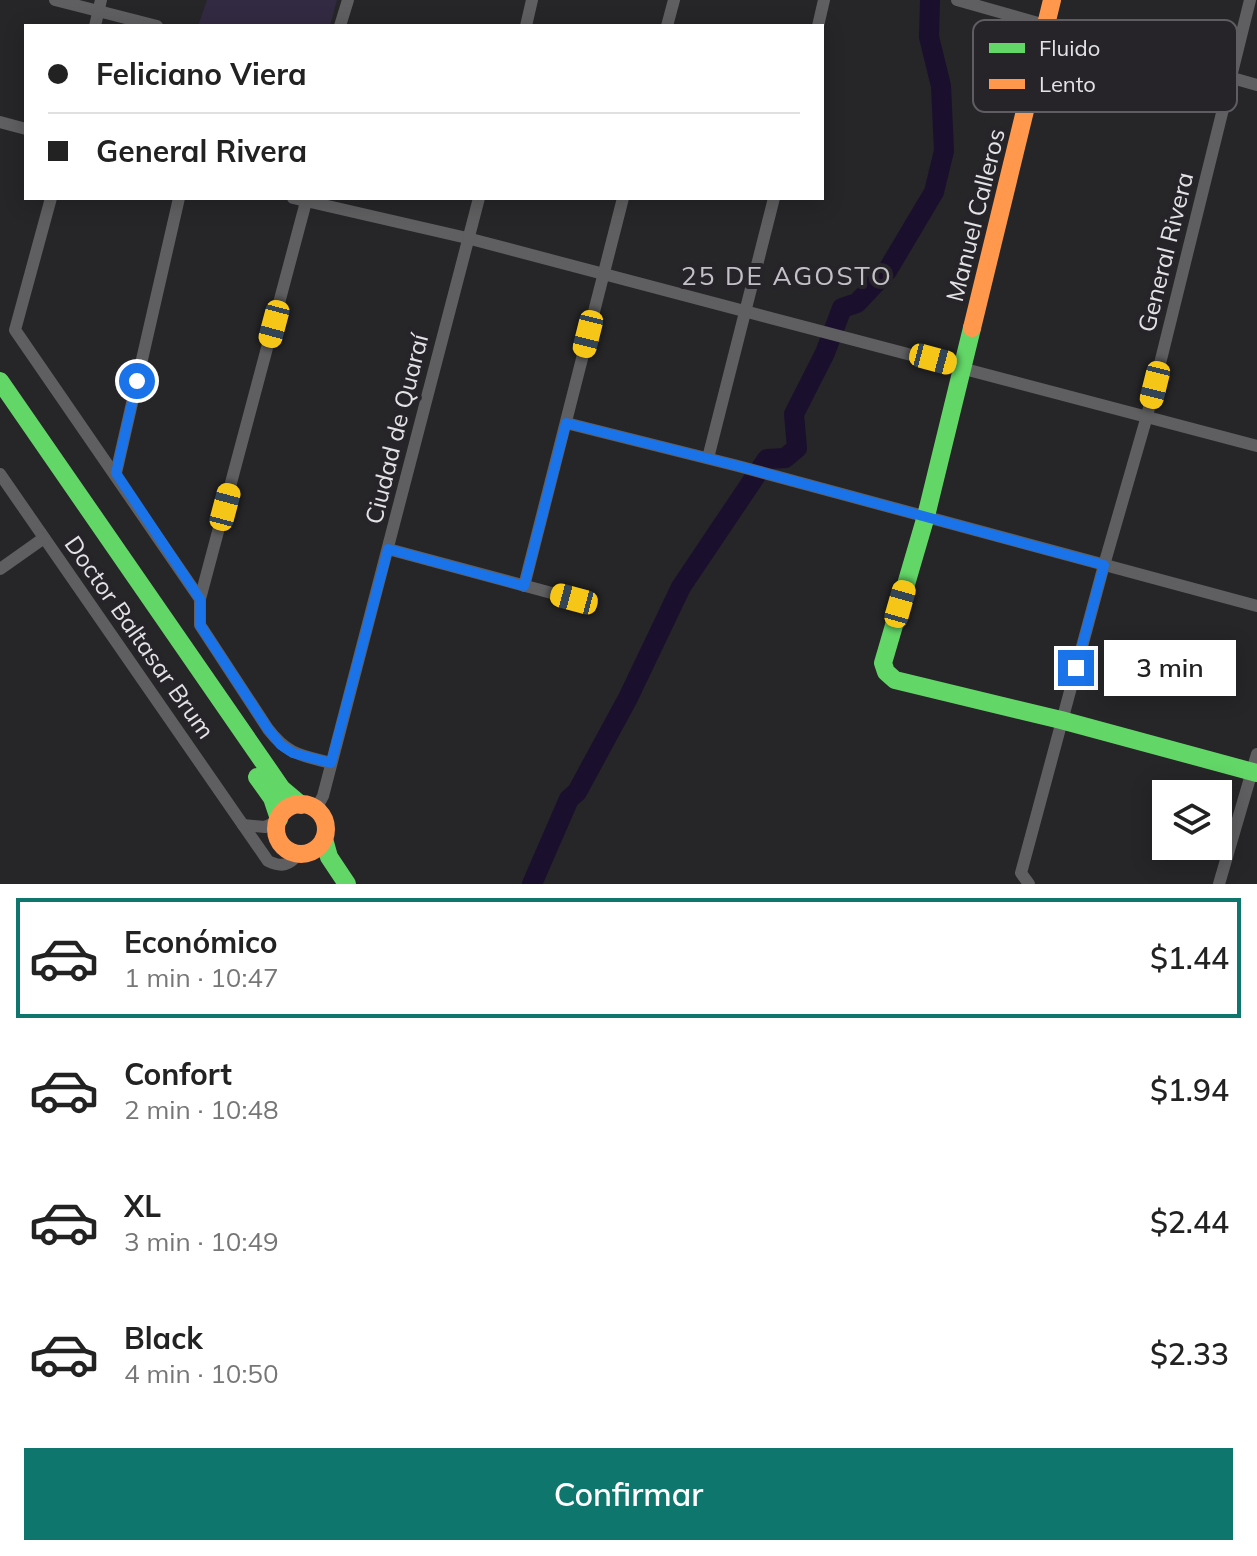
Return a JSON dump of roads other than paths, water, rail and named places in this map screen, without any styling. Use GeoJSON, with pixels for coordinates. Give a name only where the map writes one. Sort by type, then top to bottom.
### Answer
{"type":"FeatureCollection","features":[{"type":"Feature","properties":{"kind":"main road","name":"Manuel Calleros"},"geometry":{"type":"LineString","coordinates":[[1047,20],[1052,0]]}},
{"type":"Feature","properties":{"kind":"main road","name":"Manuel Calleros"},"geometry":{"type":"LineString","coordinates":[[1025,112],[926,516],[883,663],[886,672],[895,680],[1061,720]]}},
{"type":"Feature","properties":{"kind":"main road"},"geometry":{"type":"LineString","coordinates":[[0,381],[282,789],[309,807],[326,826],[324,839],[329,857],[347,884]]}},
{"type":"Feature","properties":{"kind":"main road"},"geometry":{"type":"LineString","coordinates":[[0,400],[272,798],[282,844],[315,864],[331,884]]}},
{"type":"Feature","properties":{"kind":"main road"},"geometry":{"type":"LineString","coordinates":[[1061,720],[1255,766]]}},
{"type":"Feature","properties":{"kind":"main road"},"geometry":{"type":"LineString","coordinates":[[278,820],[288,809],[309,807]]}},
{"type":"Feature","properties":{"kind":"main road"},"geometry":{"type":"LineString","coordinates":[[301,854],[314,850],[324,839]]}},
{"type":"Feature","properties":{"kind":"street"},"geometry":{"type":"LineString","coordinates":[[55,0],[100,6],[151,24]]}},
{"type":"Feature","properties":{"kind":"street"},"geometry":{"type":"LineString","coordinates":[[341,24],[348,0]]}},
{"type":"Feature","properties":{"kind":"street"},"geometry":{"type":"LineString","coordinates":[[526,24],[532,0]]}},
{"type":"Feature","properties":{"kind":"street"},"geometry":{"type":"LineString","coordinates":[[668,24],[674,0]]}},
{"type":"Feature","properties":{"kind":"street"},"geometry":{"type":"LineString","coordinates":[[818,24],[824,0]]}},
{"type":"Feature","properties":{"kind":"street"},"geometry":{"type":"LineString","coordinates":[[957,0],[1025,20]]}},
{"type":"Feature","properties":{"kind":"street","name":"General Rivera"},"geometry":{"type":"LineString","coordinates":[[1237,53],[1250,0]]}},
{"type":"Feature","properties":{"kind":"street"},"geometry":{"type":"LineString","coordinates":[[1237,80],[1257,85]]}},
{"type":"Feature","properties":{"kind":"street","name":"General Rivera"},"geometry":{"type":"LineString","coordinates":[[1028,884],[1021,873],[1147,416],[1223,112]]}},
{"type":"Feature","properties":{"kind":"street"},"geometry":{"type":"LineString","coordinates":[[0,122],[24,128]]}},
{"type":"Feature","properties":{"kind":"street"},"geometry":{"type":"LineString","coordinates":[[50,200],[15,330],[200,599]]}},
{"type":"Feature","properties":{"kind":"street"},"geometry":{"type":"LineString","coordinates":[[116,473],[179,200]]}},
{"type":"Feature","properties":{"kind":"street"},"geometry":{"type":"LineString","coordinates":[[331,763],[293,753],[281,745],[200,625],[200,599],[307,200],[842,335],[1257,446]]}},
{"type":"Feature","properties":{"kind":"street","name":"Ciudad de Quaraí"},"geometry":{"type":"LineString","coordinates":[[309,807],[323,796],[478,200]]}},
{"type":"Feature","properties":{"kind":"street"},"geometry":{"type":"LineString","coordinates":[[524,586],[622,200]]}},
{"type":"Feature","properties":{"kind":"street"},"geometry":{"type":"LineString","coordinates":[[708,458],[773,200]]}},
{"type":"Feature","properties":{"kind":"street"},"geometry":{"type":"LineString","coordinates":[[566,423],[708,458],[1257,606]]}},
{"type":"Feature","properties":{"kind":"street","name":"Doctor Baltasar Brum"},"geometry":{"type":"LineString","coordinates":[[0,474],[268,861],[276,865],[290,863],[301,854]]}},
{"type":"Feature","properties":{"kind":"street"},"geometry":{"type":"LineString","coordinates":[[0,569],[44,538]]}},
{"type":"Feature","properties":{"kind":"street"},"geometry":{"type":"LineString","coordinates":[[388,549],[574,599]]}},
{"type":"Feature","properties":{"kind":"street"},"geometry":{"type":"LineString","coordinates":[[1219,884],[1255,766]]}},
{"type":"Feature","properties":{"kind":"street"},"geometry":{"type":"LineString","coordinates":[[243,825],[254,828],[278,820]]}},
{"type":"Feature","properties":{"kind":"waterway"},"geometry":{"type":"LineString","coordinates":[[532,884],[569,799],[577,792],[628,698],[681,587],[767,459],[785,458],[797,448],[794,414],[825,353],[842,308],[857,303],[887,271],[934,192],[944,151],[941,86],[929,37],[930,0]]}},
{"type":"Feature","properties":{"kind":"district","name":"25 DE AGOSTO"},"geometry":{"type":"Point","coordinates":[787,275]}}]}
